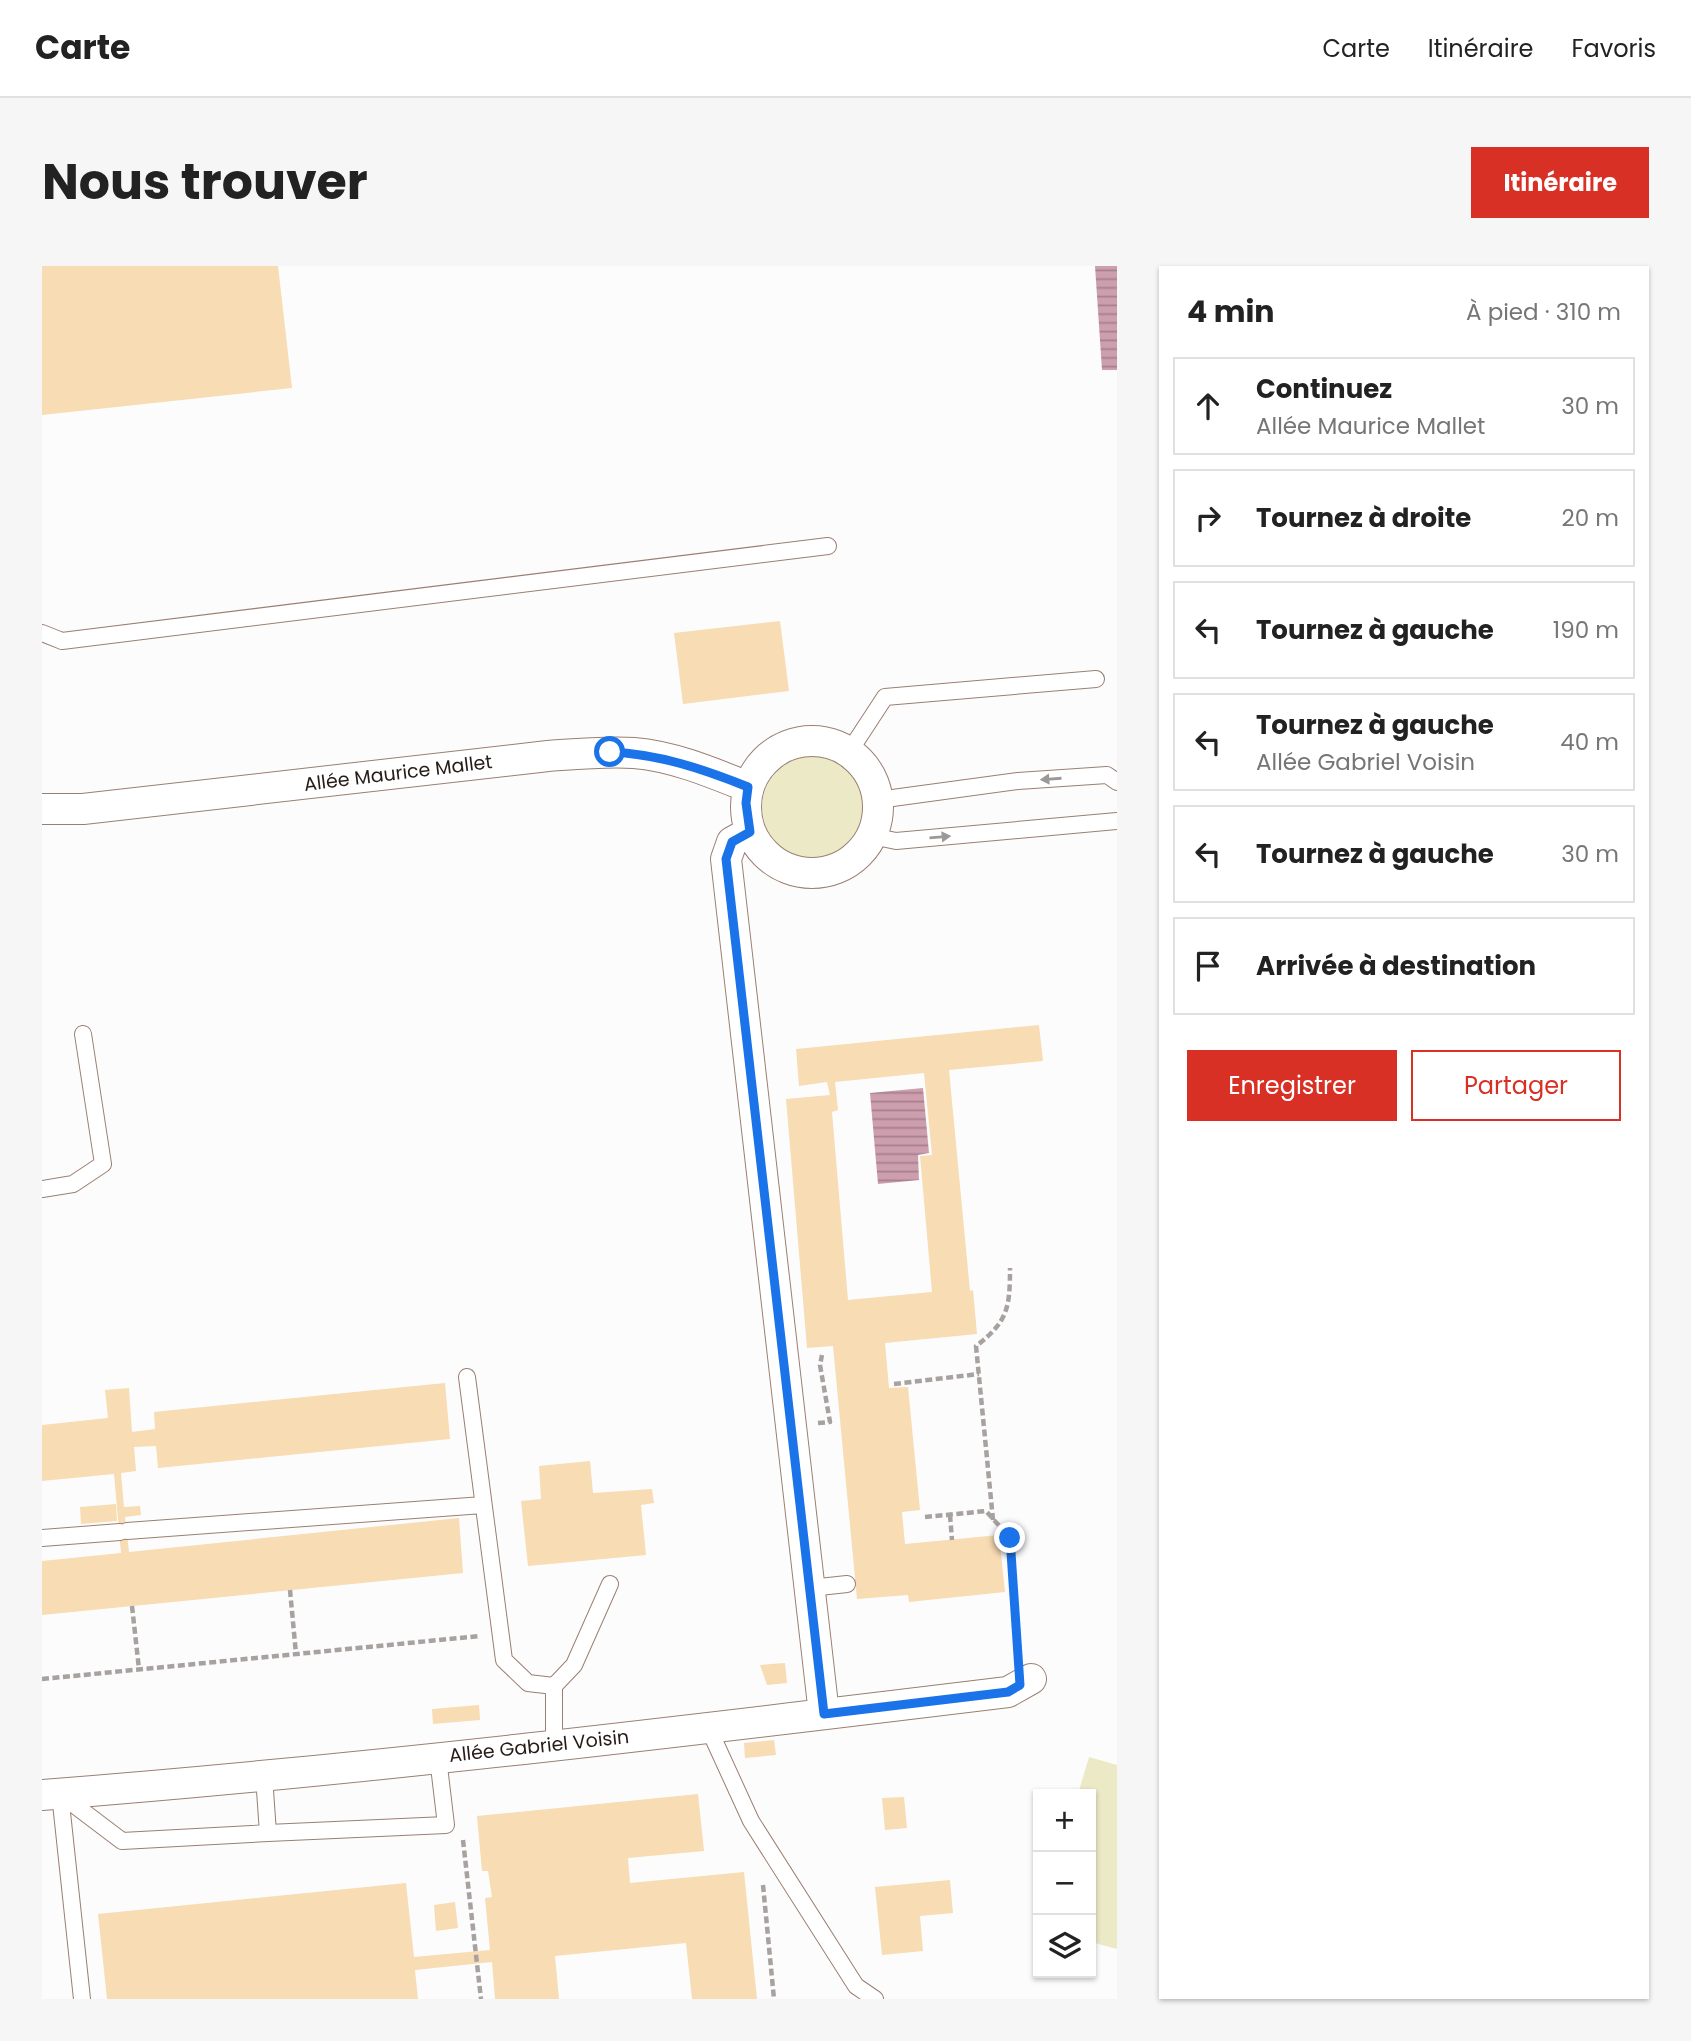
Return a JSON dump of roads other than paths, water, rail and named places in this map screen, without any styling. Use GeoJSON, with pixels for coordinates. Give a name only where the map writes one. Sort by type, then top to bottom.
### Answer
{"type":"FeatureCollection","features":[{"type":"Feature","properties":{"kind":"street"},"geometry":{"type":"LineString","coordinates":[[813,741],[830,743],[849,752],[869,773],[878,800],[872,836],[849,863],[826,873],[799,873],[777,864],[761,849],[750,832],[746,803],[748,787],[754,774],[772,754],[787,746],[813,741]]}},
{"type":"Feature","properties":{"kind":"street","name":"Allée Maurice Mallet"},"geometry":{"type":"LineString","coordinates":[[42,809],[83,809],[520,759],[610,752],[638,753],[699,767],[748,787]]}},
{"type":"Feature","properties":{"kind":"street"},"geometry":{"type":"LineString","coordinates":[[750,832],[732,842],[726,859],[824,1714]]}},
{"type":"Feature","properties":{"kind":"street","name":"Allée Gabriel Voisin"},"geometry":{"type":"LineString","coordinates":[[51,1795],[438,1758],[824,1714],[1008,1692],[1026,1682]]}},
{"type":"Feature","properties":{"kind":"lane"},"geometry":{"type":"LineString","coordinates":[[42,633],[62,641],[828,546]]}},
{"type":"Feature","properties":{"kind":"lane"},"geometry":{"type":"LineString","coordinates":[[849,752],[885,697],[1096,679]]}},
{"type":"Feature","properties":{"kind":"lane"},"geometry":{"type":"LineString","coordinates":[[878,800],[1031,780],[1107,775],[1117,782]]}},
{"type":"Feature","properties":{"kind":"lane"},"geometry":{"type":"LineString","coordinates":[[872,836],[896,841],[1117,821]]}},
{"type":"Feature","properties":{"kind":"lane"},"geometry":{"type":"LineString","coordinates":[[42,1189],[73,1184],[103,1164],[83,1034]]}},
{"type":"Feature","properties":{"kind":"lane"},"geometry":{"type":"LineString","coordinates":[[467,1377],[504,1660],[528,1683],[554,1686]]}},
{"type":"Feature","properties":{"kind":"lane"},"geometry":{"type":"LineString","coordinates":[[42,1538],[483,1505]]}},
{"type":"Feature","properties":{"kind":"lane"},"geometry":{"type":"LineString","coordinates":[[554,1745],[554,1686],[574,1665],[610,1584]]}},
{"type":"Feature","properties":{"kind":"lane"},"geometry":{"type":"LineString","coordinates":[[810,1588],[846,1584]]}},
{"type":"Feature","properties":{"kind":"lane"},"geometry":{"type":"LineString","coordinates":[[708,1727],[758,1832],[856,1986],[871,1997]]}},
{"type":"Feature","properties":{"kind":"lane"},"geometry":{"type":"LineString","coordinates":[[51,1795],[121,1841],[446,1825],[438,1758]]}},
{"type":"Feature","properties":{"kind":"lane"},"geometry":{"type":"LineString","coordinates":[[264,1776],[268,1833]]}},
{"type":"Feature","properties":{"kind":"lane"},"geometry":{"type":"LineString","coordinates":[[51,1795],[82,1999]]}}]}
